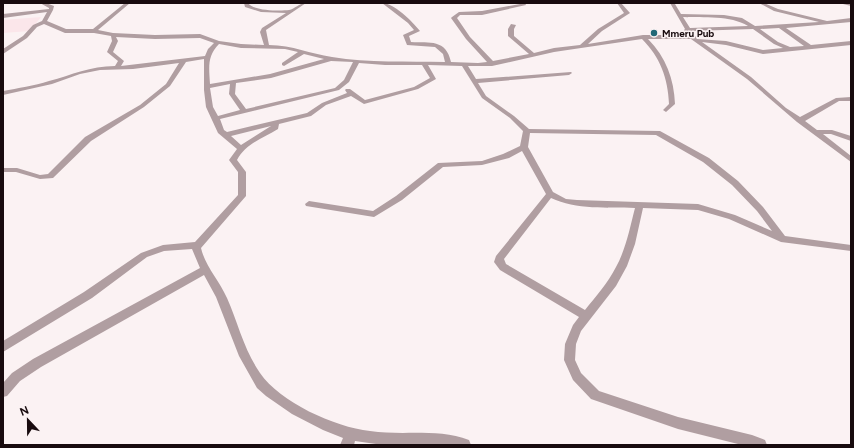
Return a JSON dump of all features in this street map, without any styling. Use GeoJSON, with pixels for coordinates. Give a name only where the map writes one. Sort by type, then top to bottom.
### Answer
{"type":"FeatureCollection","features":[{"type":"Feature","properties":{"kind":"street"},"geometry":{"type":"LineString","coordinates":[[42,3],[51,6],[51,10]]}},
{"type":"Feature","properties":{"kind":"street"},"geometry":{"type":"LineString","coordinates":[[94,31],[128,3]]}},
{"type":"Feature","properties":{"kind":"street"},"geometry":{"type":"LineString","coordinates":[[246,3],[247,6],[253,9],[272,11],[291,10]]}},
{"type":"Feature","properties":{"kind":"street"},"geometry":{"type":"LineString","coordinates":[[266,47],[263,32],[264,29],[291,10],[304,3]]}},
{"type":"Feature","properties":{"kind":"street"},"geometry":{"type":"LineString","coordinates":[[384,3],[410,22],[417,31],[406,35],[410,44],[436,44],[446,53],[448,63]]}},
{"type":"Feature","properties":{"kind":"street"},"geometry":{"type":"LineString","coordinates":[[492,64],[468,38],[454,18],[459,14],[482,13],[507,9],[524,5],[522,3]]}},
{"type":"Feature","properties":{"kind":"street"},"geometry":{"type":"LineString","coordinates":[[582,47],[600,30],[627,13],[619,3]]}},
{"type":"Feature","properties":{"kind":"street"},"geometry":{"type":"LineString","coordinates":[[716,3],[673,3],[694,38],[749,78],[799,121],[851,160]]}},
{"type":"Feature","properties":{"kind":"street"},"geometry":{"type":"LineString","coordinates":[[762,3],[774,10],[808,16],[826,22]]}},
{"type":"Feature","properties":{"kind":"street"},"geometry":{"type":"LineString","coordinates":[[845,3],[851,4]]}},
{"type":"Feature","properties":{"kind":"street"},"geometry":{"type":"LineString","coordinates":[[3,16],[51,10]]}},
{"type":"Feature","properties":{"kind":"street"},"geometry":{"type":"LineString","coordinates":[[3,52],[6,47],[26,37],[35,26],[44,22],[44,19],[51,10]]}},
{"type":"Feature","properties":{"kind":"street"},"geometry":{"type":"LineString","coordinates":[[679,15],[737,19],[746,22],[776,43],[790,50]]}},
{"type":"Feature","properties":{"kind":"street"},"geometry":{"type":"LineString","coordinates":[[688,30],[755,28],[851,20]]}},
{"type":"Feature","properties":{"kind":"street"},"geometry":{"type":"LineString","coordinates":[[44,22],[65,31],[94,31],[113,35],[155,37],[190,35],[200,36],[218,42],[266,47],[285,47],[331,59],[356,62],[448,63],[464,65],[492,64],[532,54],[644,37],[694,38],[726,43],[755,51],[790,50],[851,43]]}},
{"type":"Feature","properties":{"kind":"street"},"geometry":{"type":"LineString","coordinates":[[513,25],[511,29],[511,36],[532,54]]}},
{"type":"Feature","properties":{"kind":"street"},"geometry":{"type":"LineString","coordinates":[[781,26],[809,48]]}},
{"type":"Feature","properties":{"kind":"street"},"geometry":{"type":"LineString","coordinates":[[113,35],[115,41],[110,52],[121,61],[117,67]]}},
{"type":"Feature","properties":{"kind":"street"},"geometry":{"type":"LineString","coordinates":[[644,37],[658,51],[672,82],[672,104],[666,110]]}},
{"type":"Feature","properties":{"kind":"street"},"geometry":{"type":"LineString","coordinates":[[218,42],[210,50],[207,57],[207,101],[221,131],[241,149]]}},
{"type":"Feature","properties":{"kind":"street"},"geometry":{"type":"LineString","coordinates":[[284,64],[302,52]]}},
{"type":"Feature","properties":{"kind":"street"},"geometry":{"type":"LineString","coordinates":[[3,93],[50,83],[90,70],[133,67],[207,57]]}},
{"type":"Feature","properties":{"kind":"street"},"geometry":{"type":"LineString","coordinates":[[208,86],[271,76],[331,59]]}},
{"type":"Feature","properties":{"kind":"street"},"geometry":{"type":"LineString","coordinates":[[3,170],[17,170],[40,177],[50,176],[88,139],[142,106],[168,85],[184,60]]}},
{"type":"Feature","properties":{"kind":"street"},"geometry":{"type":"LineString","coordinates":[[216,118],[329,91],[343,86],[353,71],[356,62]]}},
{"type":"Feature","properties":{"kind":"street"},"geometry":{"type":"LineString","coordinates":[[343,86],[361,101],[368,101],[425,84],[433,78],[424,63]]}},
{"type":"Feature","properties":{"kind":"street"},"geometry":{"type":"LineString","coordinates":[[464,65],[484,97],[512,117],[527,131],[657,133],[706,160],[735,183],[760,209],[781,239]]}},
{"type":"Feature","properties":{"kind":"street"},"geometry":{"type":"LineString","coordinates":[[474,81],[569,73]]}},
{"type":"Feature","properties":{"kind":"street"},"geometry":{"type":"LineString","coordinates":[[233,83],[232,94],[245,112]]}},
{"type":"Feature","properties":{"kind":"street"},"geometry":{"type":"LineString","coordinates":[[225,135],[309,115],[324,104],[352,93]]}},
{"type":"Feature","properties":{"kind":"street"},"geometry":{"type":"LineString","coordinates":[[799,121],[838,99],[851,99]]}},
{"type":"Feature","properties":{"kind":"street"},"geometry":{"type":"LineString","coordinates":[[275,122],[275,127],[241,149],[233,160],[242,172],[242,196],[197,245],[196,250],[222,298],[231,325],[243,352],[261,384],[298,410],[349,440],[370,438],[464,445]]}},
{"type":"Feature","properties":{"kind":"street"},"geometry":{"type":"LineString","coordinates":[[527,131],[524,147],[550,194],[564,201],[577,203],[698,207],[732,217],[781,239],[851,248]]}},
{"type":"Feature","properties":{"kind":"street"},"geometry":{"type":"LineString","coordinates":[[814,132],[832,132],[851,139]]}},
{"type":"Feature","properties":{"kind":"street"},"geometry":{"type":"LineString","coordinates":[[842,135],[851,135]]}},
{"type":"Feature","properties":{"kind":"street"},"geometry":{"type":"LineString","coordinates":[[309,204],[374,214],[399,198],[441,165],[482,163],[506,156],[524,147]]}},
{"type":"Feature","properties":{"kind":"street"},"geometry":{"type":"LineString","coordinates":[[550,194],[499,258],[499,262],[503,267],[585,315]]}},
{"type":"Feature","properties":{"kind":"street"},"geometry":{"type":"LineString","coordinates":[[640,204],[622,266],[608,288],[585,315],[570,344],[569,357],[574,374],[585,387],[595,395],[678,423],[752,441],[760,445]]}},
{"type":"Feature","properties":{"kind":"street"},"geometry":{"type":"LineString","coordinates":[[3,347],[88,295],[144,255],[163,248],[197,245]]}},
{"type":"Feature","properties":{"kind":"street"},"geometry":{"type":"LineString","coordinates":[[3,392],[16,377],[37,363],[206,269]]}},
{"type":"Feature","properties":{"kind":"shaded area"},"geometry":{"type":"Polygon","coordinates":[[[41,17],[30,31],[3,33],[3,20],[41,17]]]}},
{"type":"Feature","properties":{"kind":"place","name":"Mmeru Pub"},"geometry":{"type":"Point","coordinates":[654,33]}}]}
